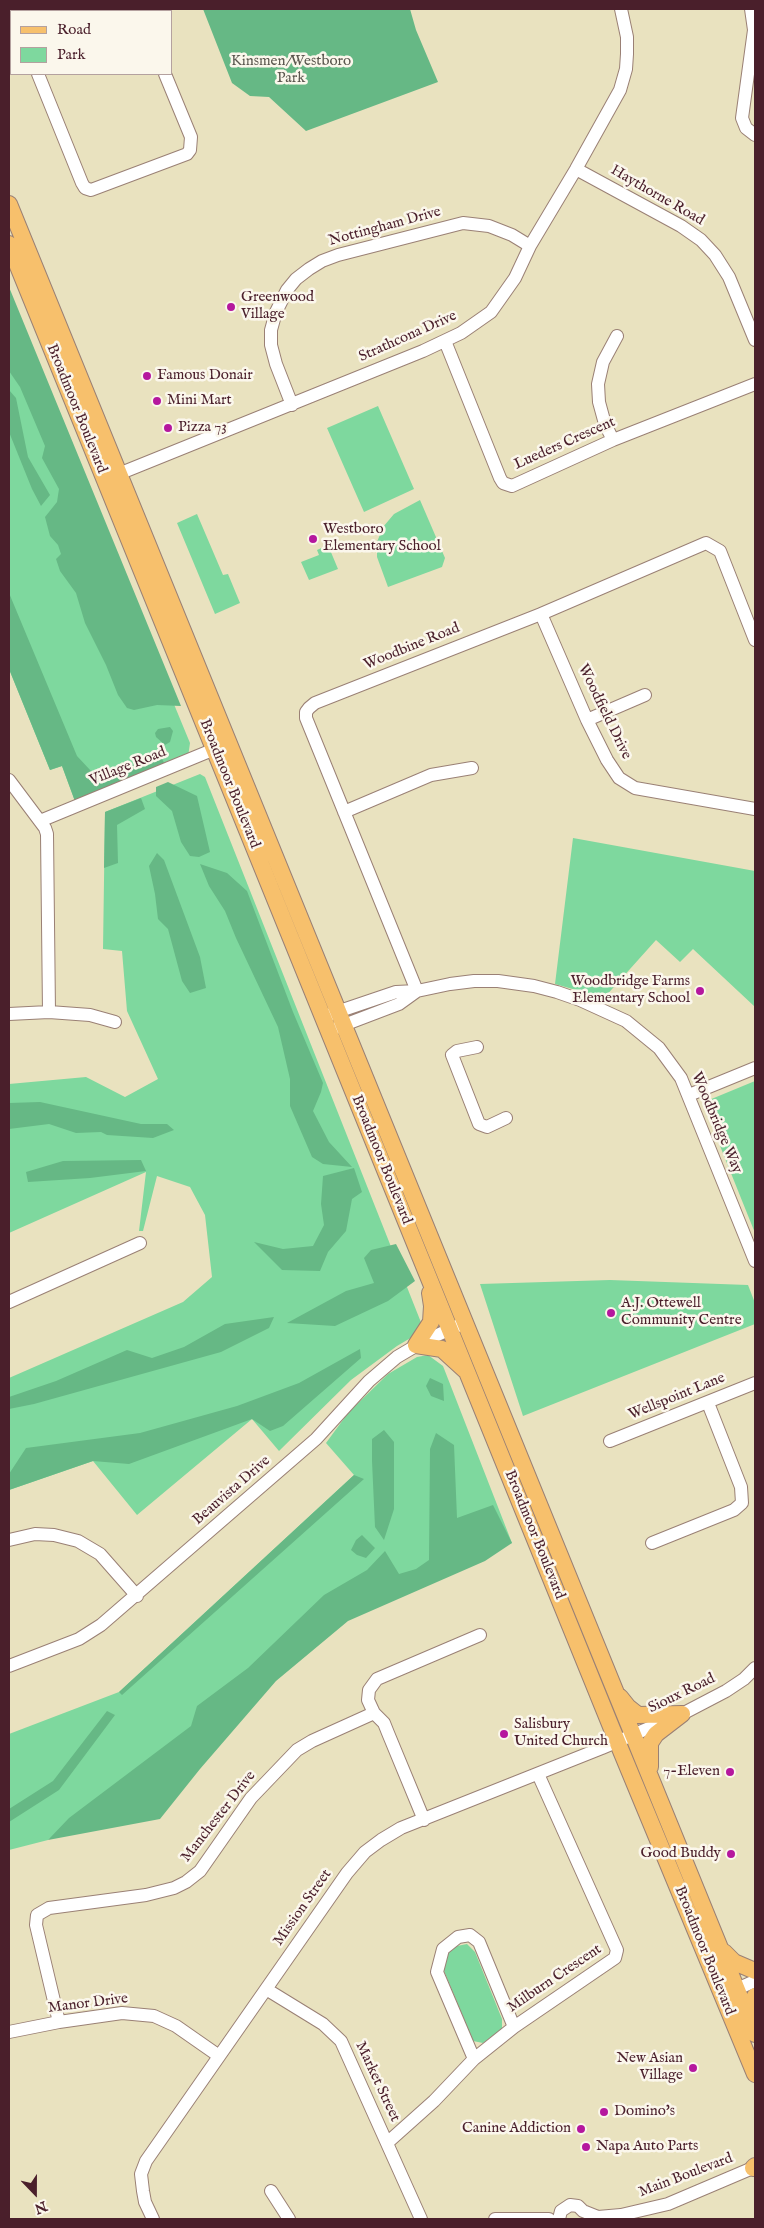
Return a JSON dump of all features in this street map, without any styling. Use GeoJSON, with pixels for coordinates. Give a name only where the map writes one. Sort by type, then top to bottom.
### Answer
{"type":"FeatureCollection","features":[{"type":"Feature","properties":{"kind":"main road","name":"Broadmoor Boulevard"},"geometry":{"type":"LineString","coordinates":[[9,204],[120,474],[224,750],[457,1326],[610,1682],[625,1738],[657,1794],[717,1940],[730,1992],[755,2074]]}},
{"type":"Feature","properties":{"kind":"main road","name":"Broadmoor Boulevard"},"geometry":{"type":"LineString","coordinates":[[9,244],[104,480],[224,750]]}},
{"type":"Feature","properties":{"kind":"main road","name":"Broadmoor Boulevard"},"geometry":{"type":"LineString","coordinates":[[334,1021],[426,1270],[457,1326],[468,1373],[625,1738],[730,1992],[755,2034]]}},
{"type":"Feature","properties":{"kind":"main road"},"geometry":{"type":"LineString","coordinates":[[426,1270],[432,1316],[416,1345],[442,1350],[468,1373]]}},
{"type":"Feature","properties":{"kind":"main road"},"geometry":{"type":"LineString","coordinates":[[610,1682],[628,1707],[638,1715],[682,1714]]}},
{"type":"Feature","properties":{"kind":"main road"},"geometry":{"type":"LineString","coordinates":[[657,1794],[650,1772],[650,1743],[656,1734],[682,1714]]}},
{"type":"Feature","properties":{"kind":"main road"},"geometry":{"type":"LineString","coordinates":[[717,1940],[728,1957],[734,1962],[755,1971]]}},
{"type":"Feature","properties":{"kind":"main road"},"geometry":{"type":"LineString","coordinates":[[755,1996],[752,2006],[755,2034]]}},
{"type":"Feature","properties":{"kind":"street","name":"Strathcona Drive"},"geometry":{"type":"LineString","coordinates":[[104,480],[292,405],[445,341],[474,325],[491,312],[514,278],[530,246],[576,170],[620,90],[626,70],[627,37],[621,9]]}},
{"type":"Feature","properties":{"kind":"street"},"geometry":{"type":"LineString","coordinates":[[753,14],[754,30],[742,118],[746,128],[755,135]]}},
{"type":"Feature","properties":{"kind":"street"},"geometry":{"type":"LineString","coordinates":[[38,75],[82,182],[86,188],[91,190],[186,154],[190,150],[191,138],[165,75]]}},
{"type":"Feature","properties":{"kind":"street","name":"Haythorne Road"},"geometry":{"type":"LineString","coordinates":[[576,170],[681,226],[701,240],[715,255],[729,277],[755,340]]}},
{"type":"Feature","properties":{"kind":"street","name":"Nottingham Drive"},"geometry":{"type":"LineString","coordinates":[[292,405],[270,345],[271,330],[276,312],[287,290],[296,279],[310,268],[338,255],[463,223],[489,226],[512,235],[530,246]]}},
{"type":"Feature","properties":{"kind":"street"},"geometry":{"type":"LineString","coordinates":[[613,440],[604,424],[599,402],[598,384],[603,362],[617,336]]}},
{"type":"Feature","properties":{"kind":"street","name":"Lueders Crescent"},"geometry":{"type":"LineString","coordinates":[[445,341],[503,483],[512,486],[613,440],[755,384]]}},
{"type":"Feature","properties":{"kind":"street","name":"Woodbine Road"},"geometry":{"type":"LineString","coordinates":[[417,991],[306,718],[306,712],[309,708],[315,703],[541,614],[706,542],[720,551],[755,640]]}},
{"type":"Feature","properties":{"kind":"street","name":"Woodfield Drive"},"geometry":{"type":"LineString","coordinates":[[541,614],[587,720],[607,760],[619,778],[635,788],[755,809]]}},
{"type":"Feature","properties":{"kind":"street"},"geometry":{"type":"LineString","coordinates":[[587,720],[645,695]]}},
{"type":"Feature","properties":{"kind":"street","name":"Village Road"},"geometry":{"type":"LineString","coordinates":[[42,824],[224,750]]}},
{"type":"Feature","properties":{"kind":"street"},"geometry":{"type":"LineString","coordinates":[[344,812],[431,776],[472,768]]}},
{"type":"Feature","properties":{"kind":"street"},"geometry":{"type":"LineString","coordinates":[[9,780],[42,824],[47,834],[48,1012]]}},
{"type":"Feature","properties":{"kind":"street","name":"Woodbridge Way"},"geometry":{"type":"LineString","coordinates":[[334,1021],[399,1004],[417,991],[450,984],[498,980],[534,986],[580,1000],[626,1021],[642,1032],[659,1048],[670,1062],[689,1095],[755,1261]]}},
{"type":"Feature","properties":{"kind":"street"},"geometry":{"type":"LineString","coordinates":[[9,1014],[48,1012],[90,1014],[116,1022]]}},
{"type":"Feature","properties":{"kind":"street"},"geometry":{"type":"LineString","coordinates":[[477,1047],[457,1051],[452,1055],[480,1124],[487,1127],[506,1118]]}},
{"type":"Feature","properties":{"kind":"street"},"geometry":{"type":"LineString","coordinates":[[689,1095],[755,1068]]}},
{"type":"Feature","properties":{"kind":"street"},"geometry":{"type":"LineString","coordinates":[[9,1302],[140,1243]]}},
{"type":"Feature","properties":{"kind":"street","name":"Beauvista Drive"},"geometry":{"type":"LineString","coordinates":[[9,1666],[80,1639],[102,1625],[316,1439],[369,1382],[397,1357],[416,1345],[457,1326]]}},
{"type":"Feature","properties":{"kind":"street","name":"Wellspoint Lane"},"geometry":{"type":"LineString","coordinates":[[610,1441],[708,1403],[755,1382]]}},
{"type":"Feature","properties":{"kind":"street"},"geometry":{"type":"LineString","coordinates":[[652,1543],[734,1510],[742,1503],[741,1487],[708,1403]]}},
{"type":"Feature","properties":{"kind":"street"},"geometry":{"type":"LineString","coordinates":[[9,1540],[35,1534],[54,1535],[78,1541],[100,1554],[137,1596]]}},
{"type":"Feature","properties":{"kind":"street"},"geometry":{"type":"LineString","coordinates":[[424,1820],[384,1723],[374,1713],[368,1700],[368,1690],[377,1680],[480,1635]]}},
{"type":"Feature","properties":{"kind":"street","name":"Sioux Road"},"geometry":{"type":"LineString","coordinates":[[625,1738],[682,1714],[726,1691],[744,1679],[755,1668]]}},
{"type":"Feature","properties":{"kind":"street","name":"Manchester Drive"},"geometry":{"type":"LineString","coordinates":[[59,2022],[36,1925],[37,1915],[49,1908],[146,1895],[174,1888],[186,1882],[200,1871],[250,1798],[297,1750],[312,1741],[374,1713]]}},
{"type":"Feature","properties":{"kind":"street","name":"Mission Street"},"geometry":{"type":"LineString","coordinates":[[153,2219],[145,2202],[143,2191],[142,2174],[146,2161],[347,1873],[366,1852],[380,1840],[400,1828],[625,1738]]}},
{"type":"Feature","properties":{"kind":"street","name":"Milburn Crescent"},"geometry":{"type":"LineString","coordinates":[[387,2143],[434,2101],[474,2059],[514,2027],[615,1958],[617,1950],[538,1774]]}},
{"type":"Feature","properties":{"kind":"street"},"geometry":{"type":"LineString","coordinates":[[474,2059],[437,1972],[443,1949],[458,1937],[470,1935],[479,1942],[514,2027]]}},
{"type":"Feature","properties":{"kind":"street"},"geometry":{"type":"LineString","coordinates":[[730,1992],[755,1981]]}},
{"type":"Feature","properties":{"kind":"street","name":"Market Street"},"geometry":{"type":"LineString","coordinates":[[266,1988],[323,2024],[341,2041],[421,2219]]}},
{"type":"Feature","properties":{"kind":"street","name":"Manor Drive"},"geometry":{"type":"LineString","coordinates":[[9,2032],[59,2022],[122,2013],[154,2016],[176,2026],[219,2056]]}},
{"type":"Feature","properties":{"kind":"street","name":"Main Boulevard"},"geometry":{"type":"LineString","coordinates":[[495,2219],[554,2217],[570,2205],[578,2206],[583,2215],[596,2218],[621,2215],[668,2204],[755,2167]]}},
{"type":"Feature","properties":{"kind":"street"},"geometry":{"type":"LineString","coordinates":[[271,2190],[288,2219]]}},
{"type":"Feature","properties":{"kind":"green space","name":"Kinsmen/Westboro Park"},"geometry":{"type":"Polygon","coordinates":[[[203,9],[410,9],[416,30],[438,82],[306,131],[269,97],[250,96],[232,83],[203,9]]]}},
{"type":"Feature","properties":{"kind":"green space"},"geometry":{"type":"Polygon","coordinates":[[[9,287],[181,706],[157,705],[134,710],[127,708],[118,695],[106,665],[85,623],[76,593],[60,571],[56,559],[61,554],[58,545],[50,536],[45,517],[57,502],[59,489],[42,458],[45,446],[20,387],[9,371],[9,287]]]}},
{"type":"Feature","properties":{"kind":"green space"},"geometry":{"type":"Polygon","coordinates":[[[9,305],[190,743],[188,757],[76,804],[62,766],[50,770],[9,669],[9,305]]]}},
{"type":"Feature","properties":{"kind":"green space"},"geometry":{"type":"Polygon","coordinates":[[[9,390],[16,398],[28,457],[50,495],[41,506],[32,489],[9,432],[9,390]]]}},
{"type":"Feature","properties":{"kind":"green space"},"geometry":{"type":"Polygon","coordinates":[[[378,406],[414,489],[364,512],[327,428],[378,406]]]}},
{"type":"Feature","properties":{"kind":"green space"},"geometry":{"type":"Polygon","coordinates":[[[420,500],[445,558],[442,567],[388,587],[377,557],[377,542],[383,527],[394,514],[420,500]]]}},
{"type":"Feature","properties":{"kind":"green space"},"geometry":{"type":"Polygon","coordinates":[[[197,514],[223,575],[228,574],[240,603],[215,614],[177,523],[197,514]]]}},
{"type":"Feature","properties":{"kind":"green space"},"geometry":{"type":"Polygon","coordinates":[[[328,545],[338,569],[309,580],[301,562],[319,555],[317,550],[328,545]]]}},
{"type":"Feature","properties":{"kind":"green space"},"geometry":{"type":"Polygon","coordinates":[[[9,593],[77,756],[91,771],[126,769],[158,752],[166,766],[76,804],[62,766],[50,770],[9,669],[9,593]]]}},
{"type":"Feature","properties":{"kind":"green space"},"geometry":{"type":"Polygon","coordinates":[[[170,727],[173,731],[170,742],[165,745],[156,737],[155,733],[158,729],[170,727]]]}},
{"type":"Feature","properties":{"kind":"green space"},"geometry":{"type":"Polygon","coordinates":[[[200,774],[205,777],[424,1330],[397,1346],[351,1380],[279,1451],[252,1419],[137,1515],[93,1461],[9,1490],[9,1378],[183,1302],[212,1277],[205,1215],[190,1187],[157,1176],[143,1231],[139,1231],[146,1172],[9,1233],[9,1084],[86,1077],[125,1097],[158,1079],[127,1011],[122,951],[103,949],[105,812],[200,774]]]}},
{"type":"Feature","properties":{"kind":"green space"},"geometry":{"type":"Polygon","coordinates":[[[168,782],[197,796],[210,852],[199,857],[190,856],[181,842],[172,811],[156,796],[156,787],[168,782]]]}},
{"type":"Feature","properties":{"kind":"green space"},"geometry":{"type":"Polygon","coordinates":[[[141,798],[145,809],[117,825],[118,863],[104,868],[105,812],[141,798]]]}},
{"type":"Feature","properties":{"kind":"green space"},"geometry":{"type":"Polygon","coordinates":[[[573,838],[755,871],[755,1005],[693,949],[680,962],[656,940],[604,998],[555,984],[573,838]]]}},
{"type":"Feature","properties":{"kind":"green space"},"geometry":{"type":"Polygon","coordinates":[[[157,853],[164,860],[200,957],[206,988],[190,993],[182,981],[168,929],[158,919],[149,866],[157,853]]]}},
{"type":"Feature","properties":{"kind":"green space"},"geometry":{"type":"Polygon","coordinates":[[[200,864],[227,873],[247,891],[293,1012],[323,1083],[313,1111],[329,1142],[352,1167],[323,1164],[312,1157],[290,1106],[290,1079],[278,1027],[225,911],[209,886],[200,864]]]}},
{"type":"Feature","properties":{"kind":"green space"},"geometry":{"type":"Polygon","coordinates":[[[755,1081],[755,1233],[706,1111],[709,1100],[755,1081]]]}},
{"type":"Feature","properties":{"kind":"green space"},"geometry":{"type":"Polygon","coordinates":[[[40,1102],[141,1124],[167,1124],[174,1130],[153,1138],[107,1135],[101,1132],[76,1133],[49,1124],[9,1129],[9,1103],[40,1102]]]}},
{"type":"Feature","properties":{"kind":"green space"},"geometry":{"type":"Polygon","coordinates":[[[141,1160],[146,1171],[90,1178],[28,1182],[26,1172],[63,1161],[141,1160]]]}},
{"type":"Feature","properties":{"kind":"green space"},"geometry":{"type":"Polygon","coordinates":[[[354,1168],[362,1192],[352,1199],[346,1231],[328,1252],[320,1271],[282,1270],[254,1242],[283,1249],[313,1246],[324,1225],[321,1204],[323,1176],[354,1168]]]}},
{"type":"Feature","properties":{"kind":"green space"},"geometry":{"type":"Polygon","coordinates":[[[396,1244],[415,1281],[388,1301],[335,1326],[287,1323],[346,1291],[374,1283],[364,1258],[371,1250],[396,1244]]]}},
{"type":"Feature","properties":{"kind":"green space"},"geometry":{"type":"Polygon","coordinates":[[[610,1280],[748,1285],[755,1303],[755,1324],[523,1416],[480,1284],[610,1280]]]}},
{"type":"Feature","properties":{"kind":"green space"},"geometry":{"type":"Polygon","coordinates":[[[274,1317],[269,1328],[221,1352],[34,1404],[9,1409],[9,1397],[56,1381],[127,1350],[152,1358],[184,1347],[225,1324],[274,1317]]]}},
{"type":"Feature","properties":{"kind":"green space"},"geometry":{"type":"Polygon","coordinates":[[[360,1349],[361,1358],[283,1426],[270,1431],[252,1419],[129,1464],[93,1461],[9,1490],[9,1474],[26,1448],[140,1433],[237,1406],[299,1383],[360,1349]]]}},
{"type":"Feature","properties":{"kind":"green space"},"geometry":{"type":"Polygon","coordinates":[[[428,1355],[443,1366],[512,1543],[348,1608],[48,1840],[9,1850],[9,1734],[119,1692],[354,1475],[326,1443],[348,1413],[388,1374],[417,1357],[428,1355]]]}},
{"type":"Feature","properties":{"kind":"green space"},"geometry":{"type":"Polygon","coordinates":[[[430,1378],[443,1384],[444,1401],[431,1396],[426,1386],[430,1378]]]}},
{"type":"Feature","properties":{"kind":"green space"},"geometry":{"type":"Polygon","coordinates":[[[384,1430],[394,1442],[394,1509],[384,1540],[375,1527],[372,1439],[384,1430]]]}},
{"type":"Feature","properties":{"kind":"green space"},"geometry":{"type":"Polygon","coordinates":[[[436,1433],[454,1445],[457,1518],[493,1505],[512,1543],[485,1561],[348,1621],[276,1681],[200,1769],[160,1819],[48,1840],[69,1818],[191,1726],[197,1706],[248,1668],[324,1595],[367,1570],[385,1551],[399,1574],[416,1569],[429,1560],[430,1449],[436,1433]]]}},
{"type":"Feature","properties":{"kind":"green space"},"geometry":{"type":"Polygon","coordinates":[[[354,1475],[364,1479],[122,1695],[119,1692],[354,1475]]]}},
{"type":"Feature","properties":{"kind":"green space"},"geometry":{"type":"Polygon","coordinates":[[[362,1535],[375,1548],[366,1558],[357,1555],[351,1550],[356,1540],[362,1535]]]}},
{"type":"Feature","properties":{"kind":"green space"},"geometry":{"type":"Polygon","coordinates":[[[107,1711],[115,1715],[59,1790],[9,1822],[9,1809],[53,1781],[107,1711]]]}},
{"type":"Feature","properties":{"kind":"green space"},"geometry":{"type":"Polygon","coordinates":[[[467,1944],[475,1952],[502,2019],[502,2029],[483,2043],[473,2041],[442,1966],[445,1956],[457,1946],[467,1944]]]}},
{"type":"Feature","properties":{"kind":"place","name":"Greenwood Village"},"geometry":{"type":"Point","coordinates":[231,307]}},
{"type":"Feature","properties":{"kind":"place","name":"Famous Donair"},"geometry":{"type":"Point","coordinates":[147,376]}},
{"type":"Feature","properties":{"kind":"place","name":"Mini Mart"},"geometry":{"type":"Point","coordinates":[157,401]}},
{"type":"Feature","properties":{"kind":"place","name":"Pizza 73"},"geometry":{"type":"Point","coordinates":[168,428]}},
{"type":"Feature","properties":{"kind":"place","name":"Westboro Elementary School"},"geometry":{"type":"Point","coordinates":[313,539]}},
{"type":"Feature","properties":{"kind":"place","name":"Woodbridge Farms Elementary School"},"geometry":{"type":"Point","coordinates":[700,991]}},
{"type":"Feature","properties":{"kind":"place","name":"A.J. Ottewell Community Centre"},"geometry":{"type":"Point","coordinates":[611,1313]}},
{"type":"Feature","properties":{"kind":"place","name":"Salisbury United Church"},"geometry":{"type":"Point","coordinates":[504,1734]}},
{"type":"Feature","properties":{"kind":"place","name":"7-Eleven"},"geometry":{"type":"Point","coordinates":[730,1772]}},
{"type":"Feature","properties":{"kind":"place","name":"Good Buddy"},"geometry":{"type":"Point","coordinates":[731,1854]}},
{"type":"Feature","properties":{"kind":"place","name":"New Asian Village"},"geometry":{"type":"Point","coordinates":[693,2068]}},
{"type":"Feature","properties":{"kind":"place","name":"Domino's"},"geometry":{"type":"Point","coordinates":[604,2112]}},
{"type":"Feature","properties":{"kind":"place","name":"Canine Addiction"},"geometry":{"type":"Point","coordinates":[581,2129]}},
{"type":"Feature","properties":{"kind":"place","name":"Napa Auto Parts"},"geometry":{"type":"Point","coordinates":[586,2147]}}]}
